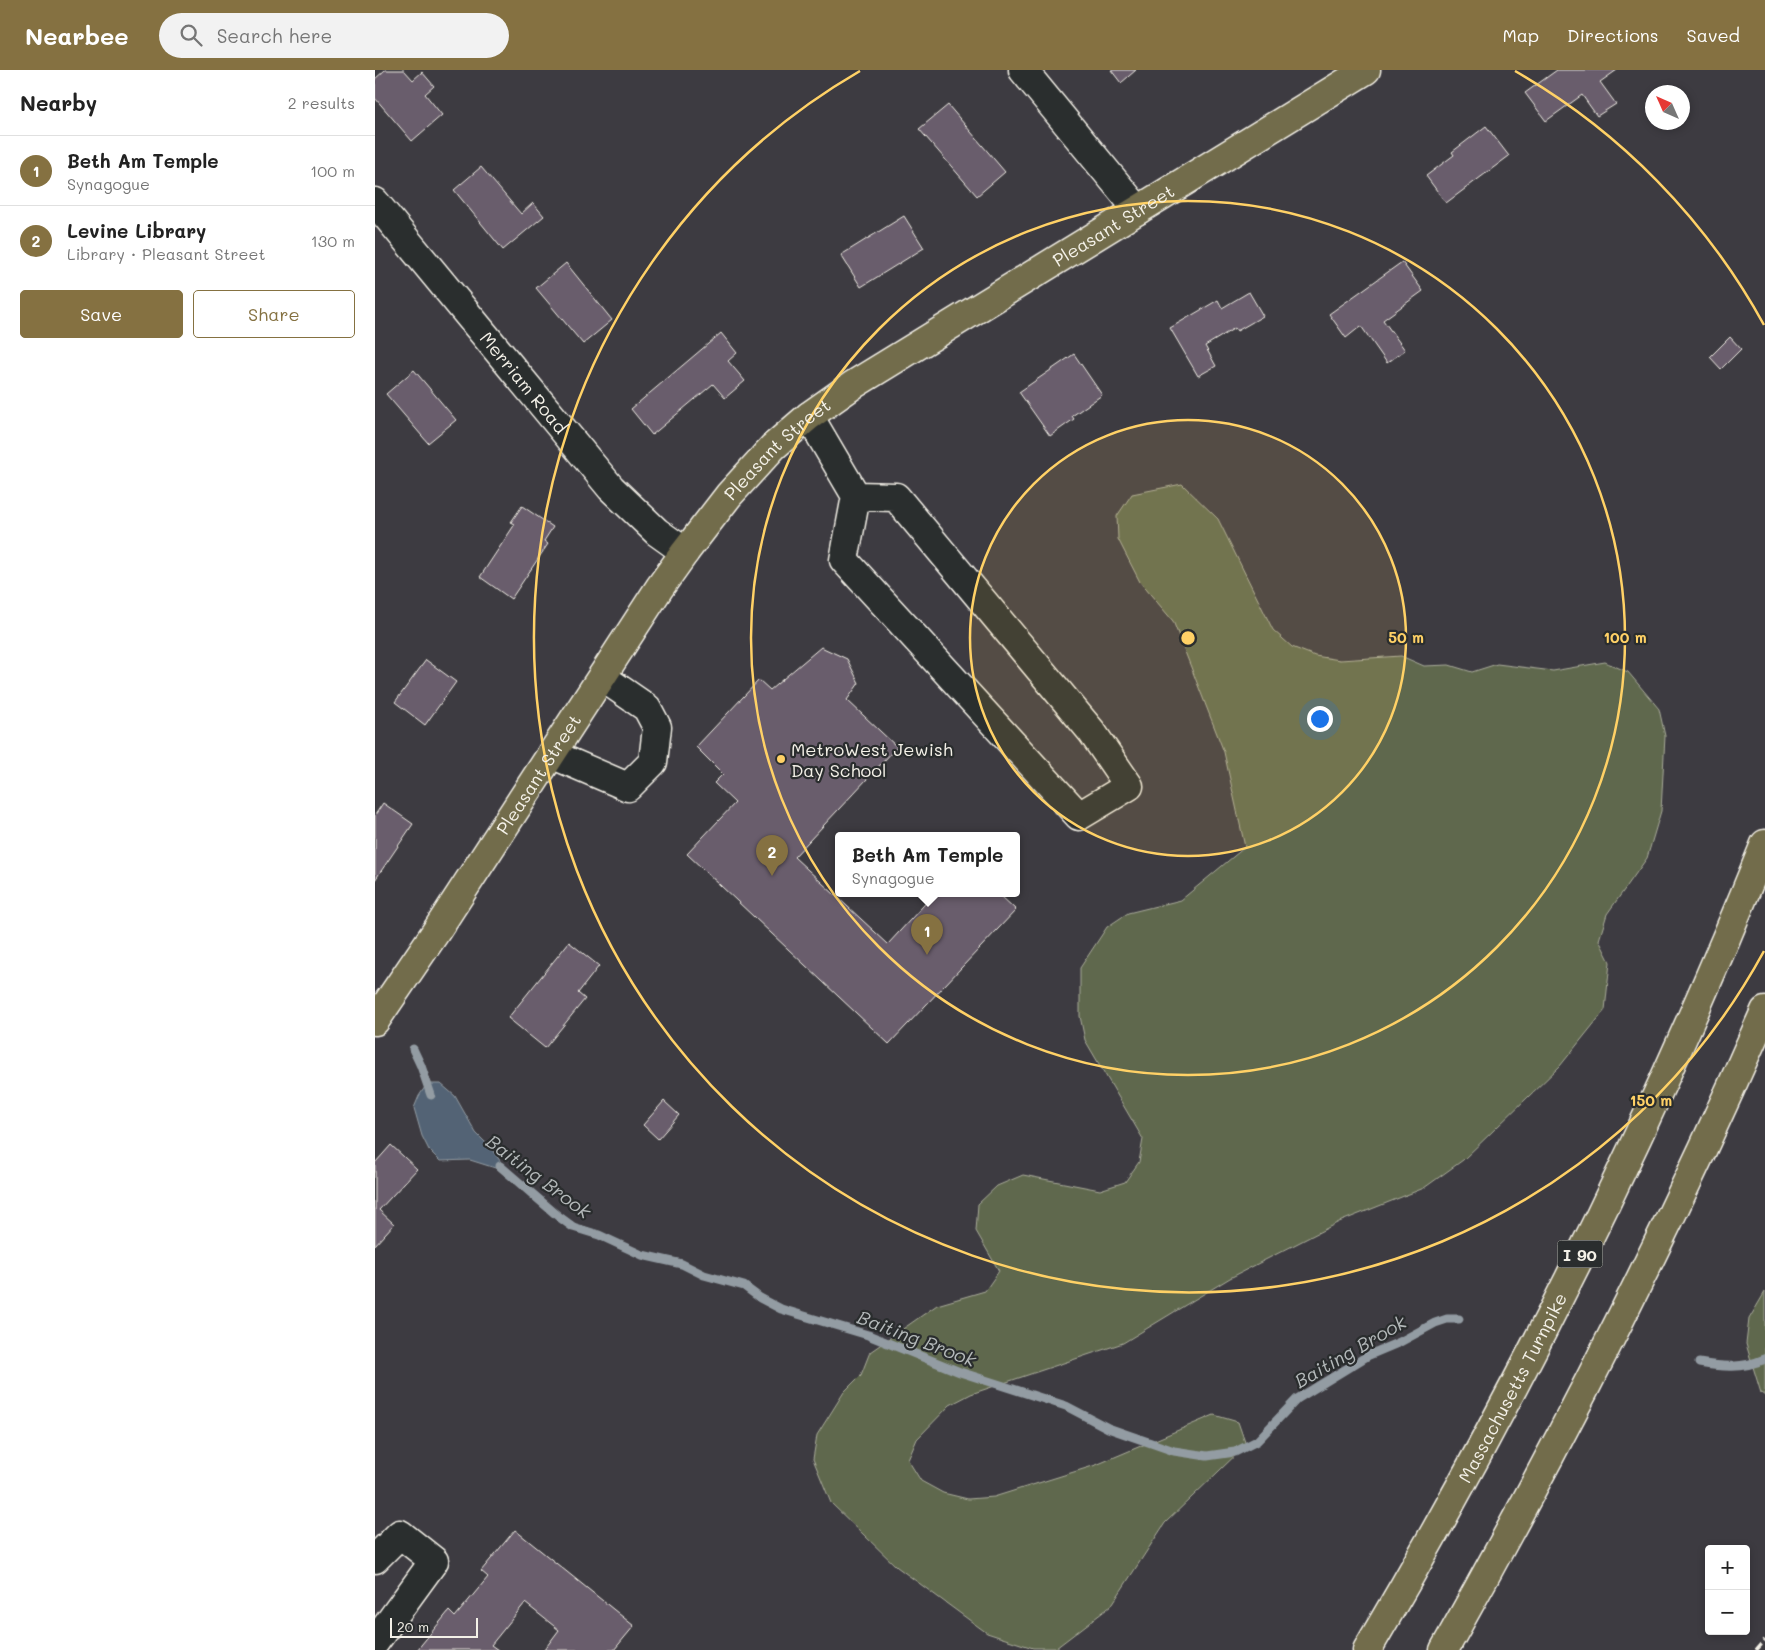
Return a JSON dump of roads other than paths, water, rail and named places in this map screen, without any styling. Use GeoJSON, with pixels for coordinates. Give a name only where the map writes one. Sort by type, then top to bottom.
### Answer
{"type":"FeatureCollection","features":[{"type":"Feature","properties":{"kind":"main road","name":"Pleasant Street"},"geometry":{"type":"LineString","coordinates":[[375,1021],[685,552],[739,483],[773,447],[809,416],[893,360],[1366,70]]}},
{"type":"Feature","properties":{"kind":"main road","name":"Massachusetts Turnpike"},"geometry":{"type":"LineString","coordinates":[[1367,1650],[1471,1468],[1567,1280],[1661,1085],[1765,844]]}},
{"type":"Feature","properties":{"kind":"main road"},"geometry":{"type":"LineString","coordinates":[[1444,1650],[1593,1373],[1713,1126],[1765,1011]]}},
{"type":"Feature","properties":{"kind":"street"},"geometry":{"type":"LineString","coordinates":[[1023,70],[1138,210]]}},
{"type":"Feature","properties":{"kind":"street","name":"Merriam Road"},"geometry":{"type":"LineString","coordinates":[[375,202],[611,488],[657,532],[685,552]]}},
{"type":"Feature","properties":{"kind":"street"},"geometry":{"type":"LineString","coordinates":[[809,416],[856,496],[844,560],[1079,816],[1129,786],[1092,732],[896,497],[856,496]]}},
{"type":"Feature","properties":{"kind":"street"},"geometry":{"type":"LineString","coordinates":[[551,754],[628,787],[653,762],[657,727],[647,708],[602,676]]}},
{"type":"Feature","properties":{"kind":"street"},"geometry":{"type":"LineString","coordinates":[[375,1560],[400,1534],[434,1561],[375,1642]]}},
{"type":"Feature","properties":{"kind":"water"},"geometry":{"type":"Polygon","coordinates":[[[427,1084],[441,1084],[455,1096],[476,1133],[491,1148],[508,1172],[470,1160],[440,1161],[429,1150],[422,1136],[414,1108],[427,1084]]]}},
{"type":"Feature","properties":{"kind":"waterway","name":"Baiting Brook"},"geometry":{"type":"LineString","coordinates":[[413,1049],[431,1095]]}},
{"type":"Feature","properties":{"kind":"waterway","name":"Baiting Brook"},"geometry":{"type":"LineString","coordinates":[[500,1166],[573,1227],[599,1235],[642,1255],[682,1264],[704,1275],[744,1286],[760,1298],[781,1309],[868,1335],[960,1372],[1066,1406],[1108,1428],[1174,1451],[1207,1456],[1235,1452],[1257,1441],[1297,1399],[1369,1355],[1400,1342],[1435,1323],[1447,1319],[1459,1319]]}},
{"type":"Feature","properties":{"kind":"waterway","name":"Baiting Brook"},"geometry":{"type":"LineString","coordinates":[[1699,1363],[1740,1366],[1765,1359]]}},
{"type":"Feature","properties":{"kind":"railway"},"geometry":{"type":"LineString","coordinates":[[1756,1650],[1765,1640]]}},
{"type":"Feature","properties":{"kind":"place","name":"MetroWest Jewish Day School"},"geometry":{"type":"Point","coordinates":[781,759]}},
{"type":"Feature","properties":{"kind":"place","name":"Levine Library"},"geometry":{"type":"Point","coordinates":[772,876]}},
{"type":"Feature","properties":{"kind":"place","name":"Beth Am Temple"},"geometry":{"type":"Point","coordinates":[927,955]}}]}
